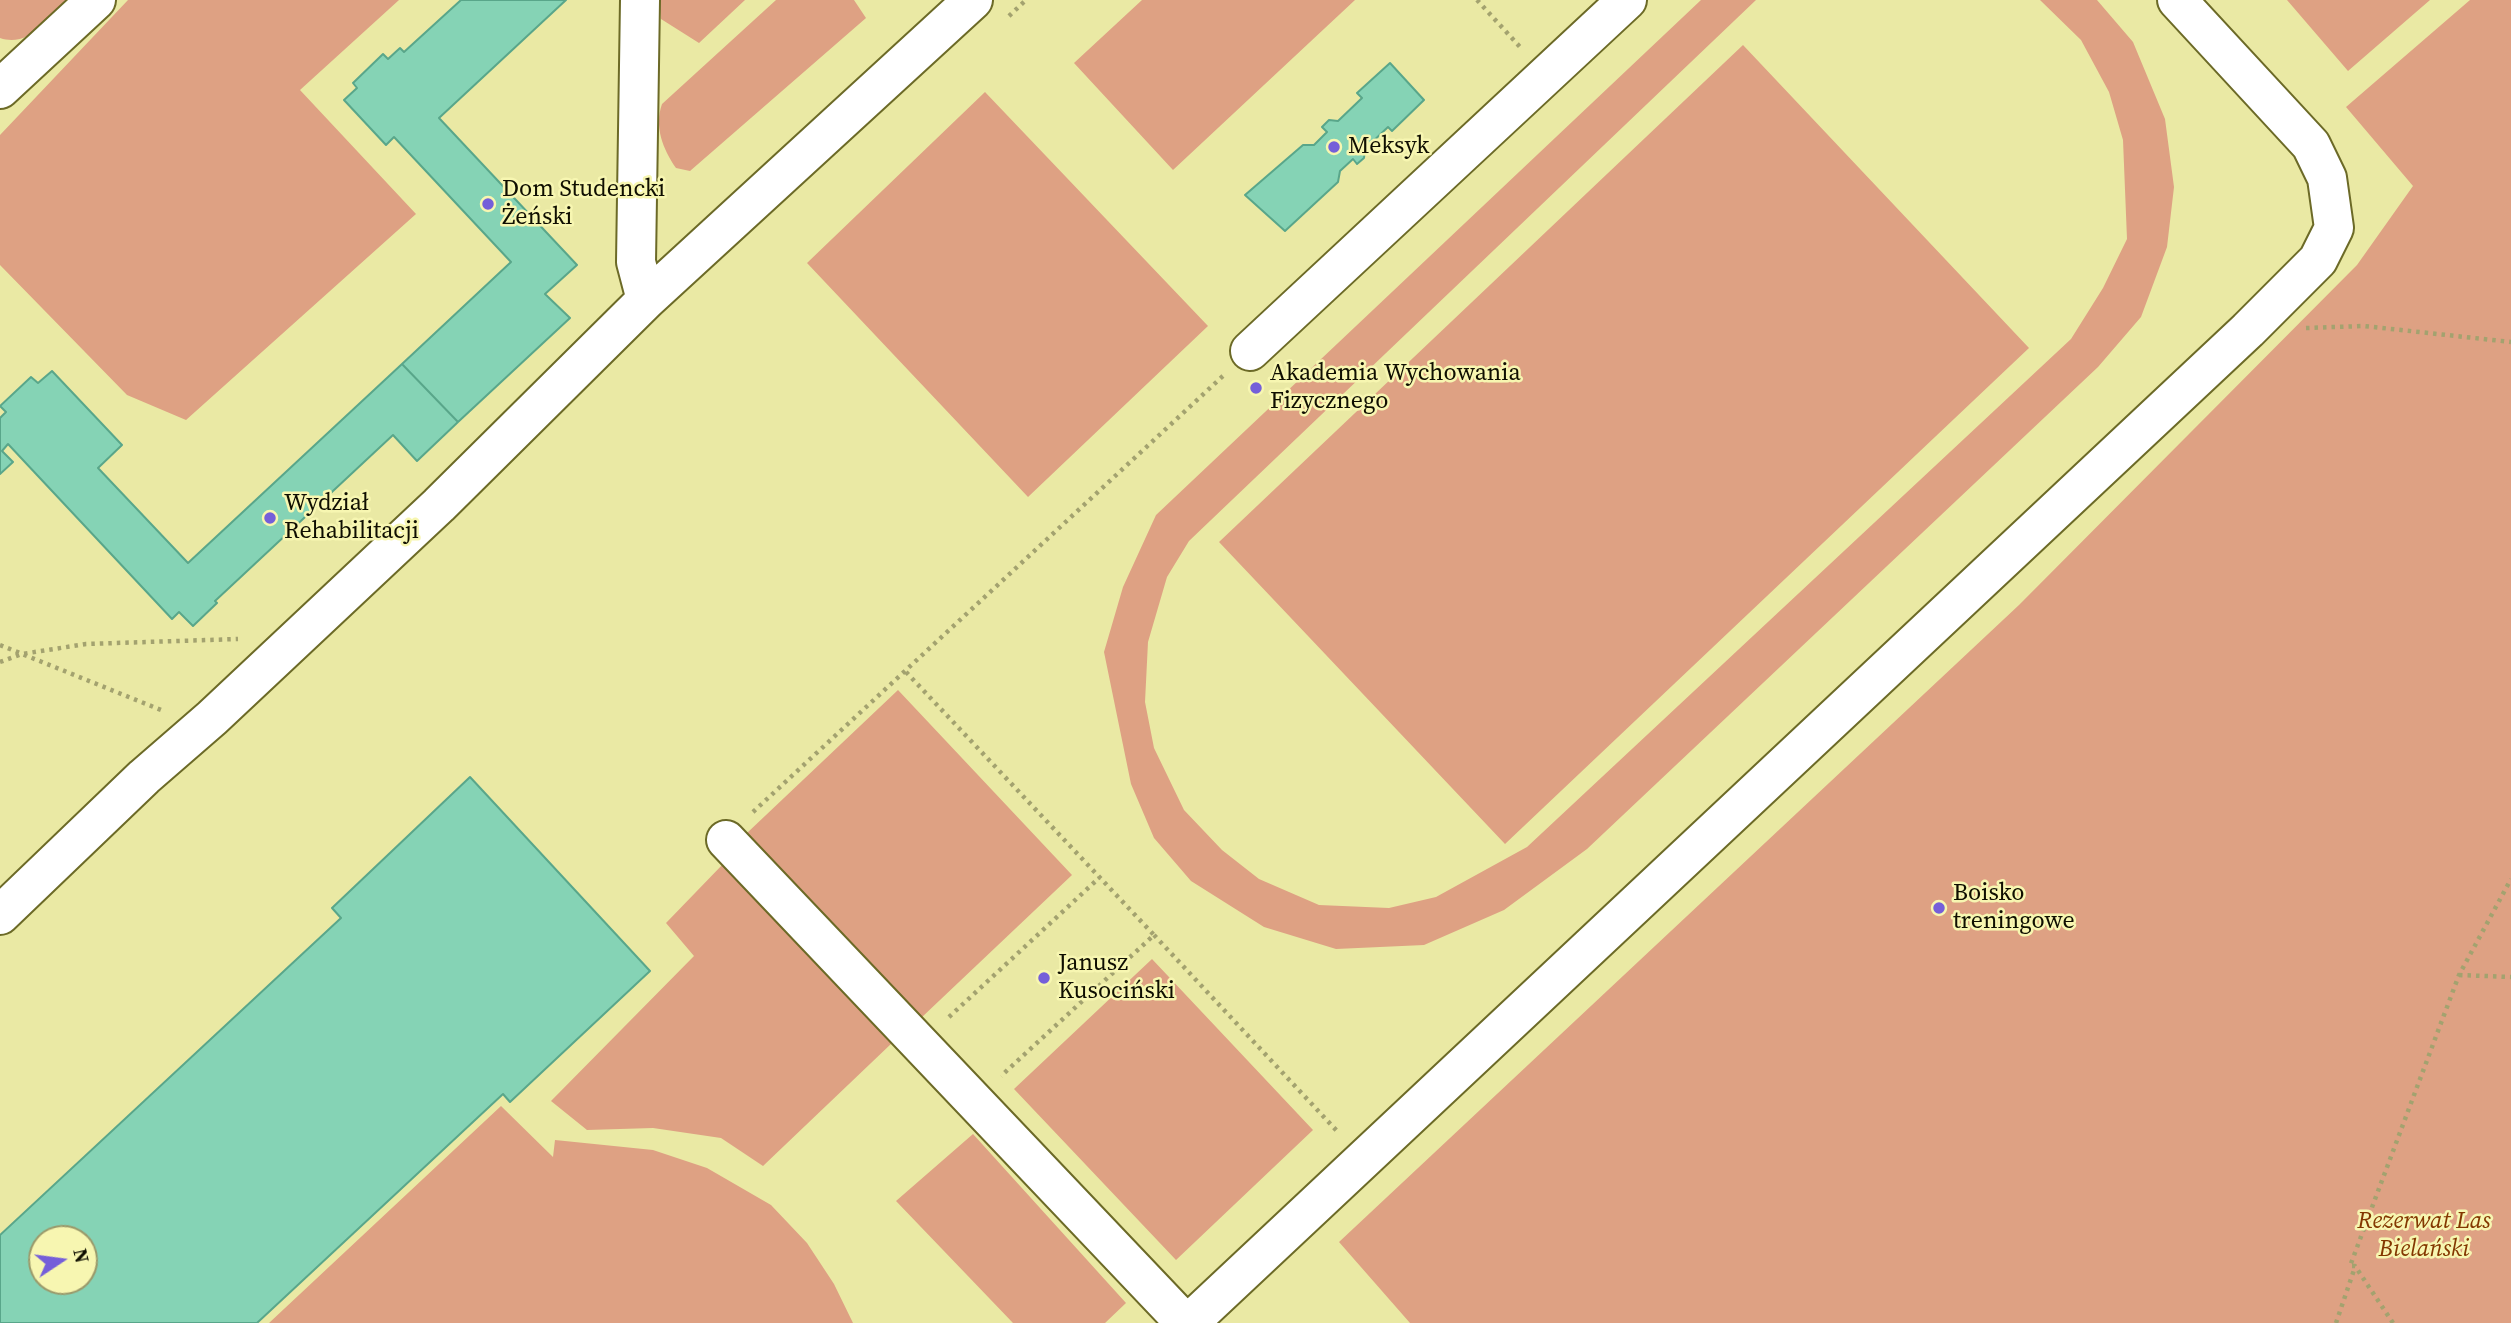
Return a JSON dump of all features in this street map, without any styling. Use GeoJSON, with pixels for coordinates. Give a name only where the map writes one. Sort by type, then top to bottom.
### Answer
{"type":"FeatureCollection","features":[{"type":"Feature","properties":{"kind":"street"},"geometry":{"type":"LineString","coordinates":[[4,77],[96,0]]}},
{"type":"Feature","properties":{"kind":"street"},"geometry":{"type":"LineString","coordinates":[[640,0],[636,262],[646,300]]}},
{"type":"Feature","properties":{"kind":"street"},"geometry":{"type":"LineString","coordinates":[[0,915],[144,777],[212,718],[439,505],[646,300],[972,0]]}},
{"type":"Feature","properties":{"kind":"street"},"geometry":{"type":"LineString","coordinates":[[1250,351],[1627,0]]}},
{"type":"Feature","properties":{"kind":"street"},"geometry":{"type":"LineString","coordinates":[[726,840],[1187,1323],[2248,330],[2318,260],[2334,228],[2327,178],[2311,145],[2177,0]]}},
{"type":"Feature","properties":{"kind":"path"},"geometry":{"type":"LineString","coordinates":[[1477,0],[1545,74]]}},
{"type":"Feature","properties":{"kind":"path"},"geometry":{"type":"LineString","coordinates":[[2248,330],[2364,326],[2511,342]]}},
{"type":"Feature","properties":{"kind":"path"},"geometry":{"type":"LineString","coordinates":[[726,840],[741,823],[1250,351]]}},
{"type":"Feature","properties":{"kind":"path"},"geometry":{"type":"LineString","coordinates":[[0,662],[22,654],[86,644],[238,639],[230,648]]}},
{"type":"Feature","properties":{"kind":"path"},"geometry":{"type":"LineString","coordinates":[[0,645],[169,713]]}},
{"type":"Feature","properties":{"kind":"path"},"geometry":{"type":"LineString","coordinates":[[906,672],[1363,1159]]}},
{"type":"Feature","properties":{"kind":"path"},"geometry":{"type":"LineString","coordinates":[[920,1044],[1099,878]]}},
{"type":"Feature","properties":{"kind":"path"},"geometry":{"type":"LineString","coordinates":[[2393,1323],[2355,1266],[2350,1266],[2459,975],[2511,878]]}},
{"type":"Feature","properties":{"kind":"path"},"geometry":{"type":"LineString","coordinates":[[974,1101],[1154,935]]}},
{"type":"Feature","properties":{"kind":"path"},"geometry":{"type":"LineString","coordinates":[[2459,975],[2511,977]]}},
{"type":"Feature","properties":{"kind":"path"},"geometry":{"type":"LineString","coordinates":[[2336,1323],[2355,1266]]}},
{"type":"Feature","properties":{"kind":"green space"},"geometry":{"type":"Polygon","coordinates":[[[0,0],[68,0],[38,30],[20,39],[10,40],[0,38],[0,0]]]}},
{"type":"Feature","properties":{"kind":"green space"},"geometry":{"type":"Polygon","coordinates":[[[128,0],[399,0],[300,90],[416,214],[186,420],[127,395],[0,265],[0,135],[128,0]]]}},
{"type":"Feature","properties":{"kind":"green space"},"geometry":{"type":"Polygon","coordinates":[[[659,0],[745,0],[699,43],[661,19],[659,0]]]}},
{"type":"Feature","properties":{"kind":"green space"},"geometry":{"type":"Polygon","coordinates":[[[776,0],[854,0],[866,18],[690,171],[676,168],[667,153],[659,129],[662,104],[776,0]]]}},
{"type":"Feature","properties":{"kind":"green space"},"geometry":{"type":"Polygon","coordinates":[[[1142,0],[1355,0],[1173,170],[1074,63],[1142,0]]]}},
{"type":"Feature","properties":{"kind":"green space"},"geometry":{"type":"Polygon","coordinates":[[[1701,0],[1756,0],[1189,541],[1167,577],[1148,642],[1145,702],[1154,748],[1184,810],[1222,850],[1259,879],[1319,905],[1389,908],[1436,897],[1527,847],[2071,339],[2103,288],[2127,239],[2123,140],[2109,92],[2081,40],[2040,0],[2097,0],[2133,42],[2165,119],[2174,187],[2167,247],[2141,317],[2098,367],[1587,849],[1504,910],[1424,945],[1336,949],[1264,927],[1191,881],[1154,838],[1131,784],[1104,652],[1123,587],[1156,515],[1701,0]]]}},
{"type":"Feature","properties":{"kind":"green space"},"geometry":{"type":"Polygon","coordinates":[[[2287,0],[2430,0],[2348,71],[2287,0]]]}},
{"type":"Feature","properties":{"kind":"green space","name":"Rezerwat Las Bielański"},"geometry":{"type":"Polygon","coordinates":[[[2470,0],[2511,0],[2511,1323],[1410,1323],[1339,1242],[2019,605],[2357,265],[2413,186],[2346,107],[2470,0]]]}},
{"type":"Feature","properties":{"kind":"green space"},"geometry":{"type":"Polygon","coordinates":[[[1743,45],[2029,348],[1505,844],[1219,542],[1743,45]]]}},
{"type":"Feature","properties":{"kind":"green space"},"geometry":{"type":"Polygon","coordinates":[[[985,92],[1208,326],[1028,497],[807,263],[985,92]]]}},
{"type":"Feature","properties":{"kind":"green space"},"geometry":{"type":"Polygon","coordinates":[[[898,690],[1072,875],[921,1018],[747,833],[898,690]]]}},
{"type":"Feature","properties":{"kind":"green space"},"geometry":{"type":"Polygon","coordinates":[[[724,863],[892,1043],[763,1166],[721,1138],[653,1128],[587,1130],[551,1101],[694,956],[666,923],[724,863]]]}},
{"type":"Feature","properties":{"kind":"green space"},"geometry":{"type":"Polygon","coordinates":[[[1152,959],[1313,1130],[1176,1260],[1014,1089],[1152,959]]]}},
{"type":"Feature","properties":{"kind":"green space"},"geometry":{"type":"Polygon","coordinates":[[[501,1106],[553,1157],[555,1140],[653,1150],[707,1168],[771,1205],[807,1243],[834,1284],[853,1323],[269,1323],[501,1106]]]}},
{"type":"Feature","properties":{"kind":"green space"},"geometry":{"type":"Polygon","coordinates":[[[973,1134],[1126,1303],[1105,1323],[1013,1323],[896,1201],[973,1134]]]}},
{"type":"Feature","properties":{"kind":"building","name":"Dom Studencki Żeński"},"geometry":{"type":"Polygon","coordinates":[[[461,0],[566,0],[439,118],[577,265],[545,294],[570,318],[458,422],[402,364],[511,262],[394,137],[386,145],[344,100],[357,88],[353,83],[383,54],[388,59],[400,48],[404,52],[461,0]]]}},
{"type":"Feature","properties":{"kind":"building","name":"Meksyk"},"geometry":{"type":"Polygon","coordinates":[[[1390,63],[1424,100],[1392,131],[1388,127],[1365,149],[1364,158],[1357,164],[1353,159],[1340,171],[1338,182],[1285,231],[1245,195],[1303,145],[1314,145],[1327,132],[1322,127],[1329,120],[1338,121],[1362,98],[1357,93],[1390,63]]]}},
{"type":"Feature","properties":{"kind":"building","name":"Wydział Rehabilitacji"},"geometry":{"type":"Polygon","coordinates":[[[402,364],[458,422],[417,461],[393,435],[215,601],[217,603],[193,626],[179,612],[172,619],[8,444],[2,451],[13,462],[0,474],[0,418],[6,412],[0,406],[31,377],[38,383],[52,371],[122,445],[98,468],[188,563],[402,364]]]}},
{"type":"Feature","properties":{"kind":"building"},"geometry":{"type":"Polygon","coordinates":[[[470,777],[650,971],[510,1102],[503,1094],[257,1323],[0,1323],[0,1235],[341,918],[332,908],[470,777]]]}},
{"type":"Feature","properties":{"kind":"place","name":"Meksyk"},"geometry":{"type":"Point","coordinates":[1334,147]}},
{"type":"Feature","properties":{"kind":"place","name":"Dom Studencki Żeński"},"geometry":{"type":"Point","coordinates":[488,204]}},
{"type":"Feature","properties":{"kind":"place","name":"Akademia Wychowania Fizycznego"},"geometry":{"type":"Point","coordinates":[1256,388]}},
{"type":"Feature","properties":{"kind":"place","name":"Wydział Rehabilitacji"},"geometry":{"type":"Point","coordinates":[270,518]}},
{"type":"Feature","properties":{"kind":"place","name":"Boisko treningowe"},"geometry":{"type":"Point","coordinates":[1939,908]}},
{"type":"Feature","properties":{"kind":"place","name":"Janusz Kusociński"},"geometry":{"type":"Point","coordinates":[1044,978]}}]}
